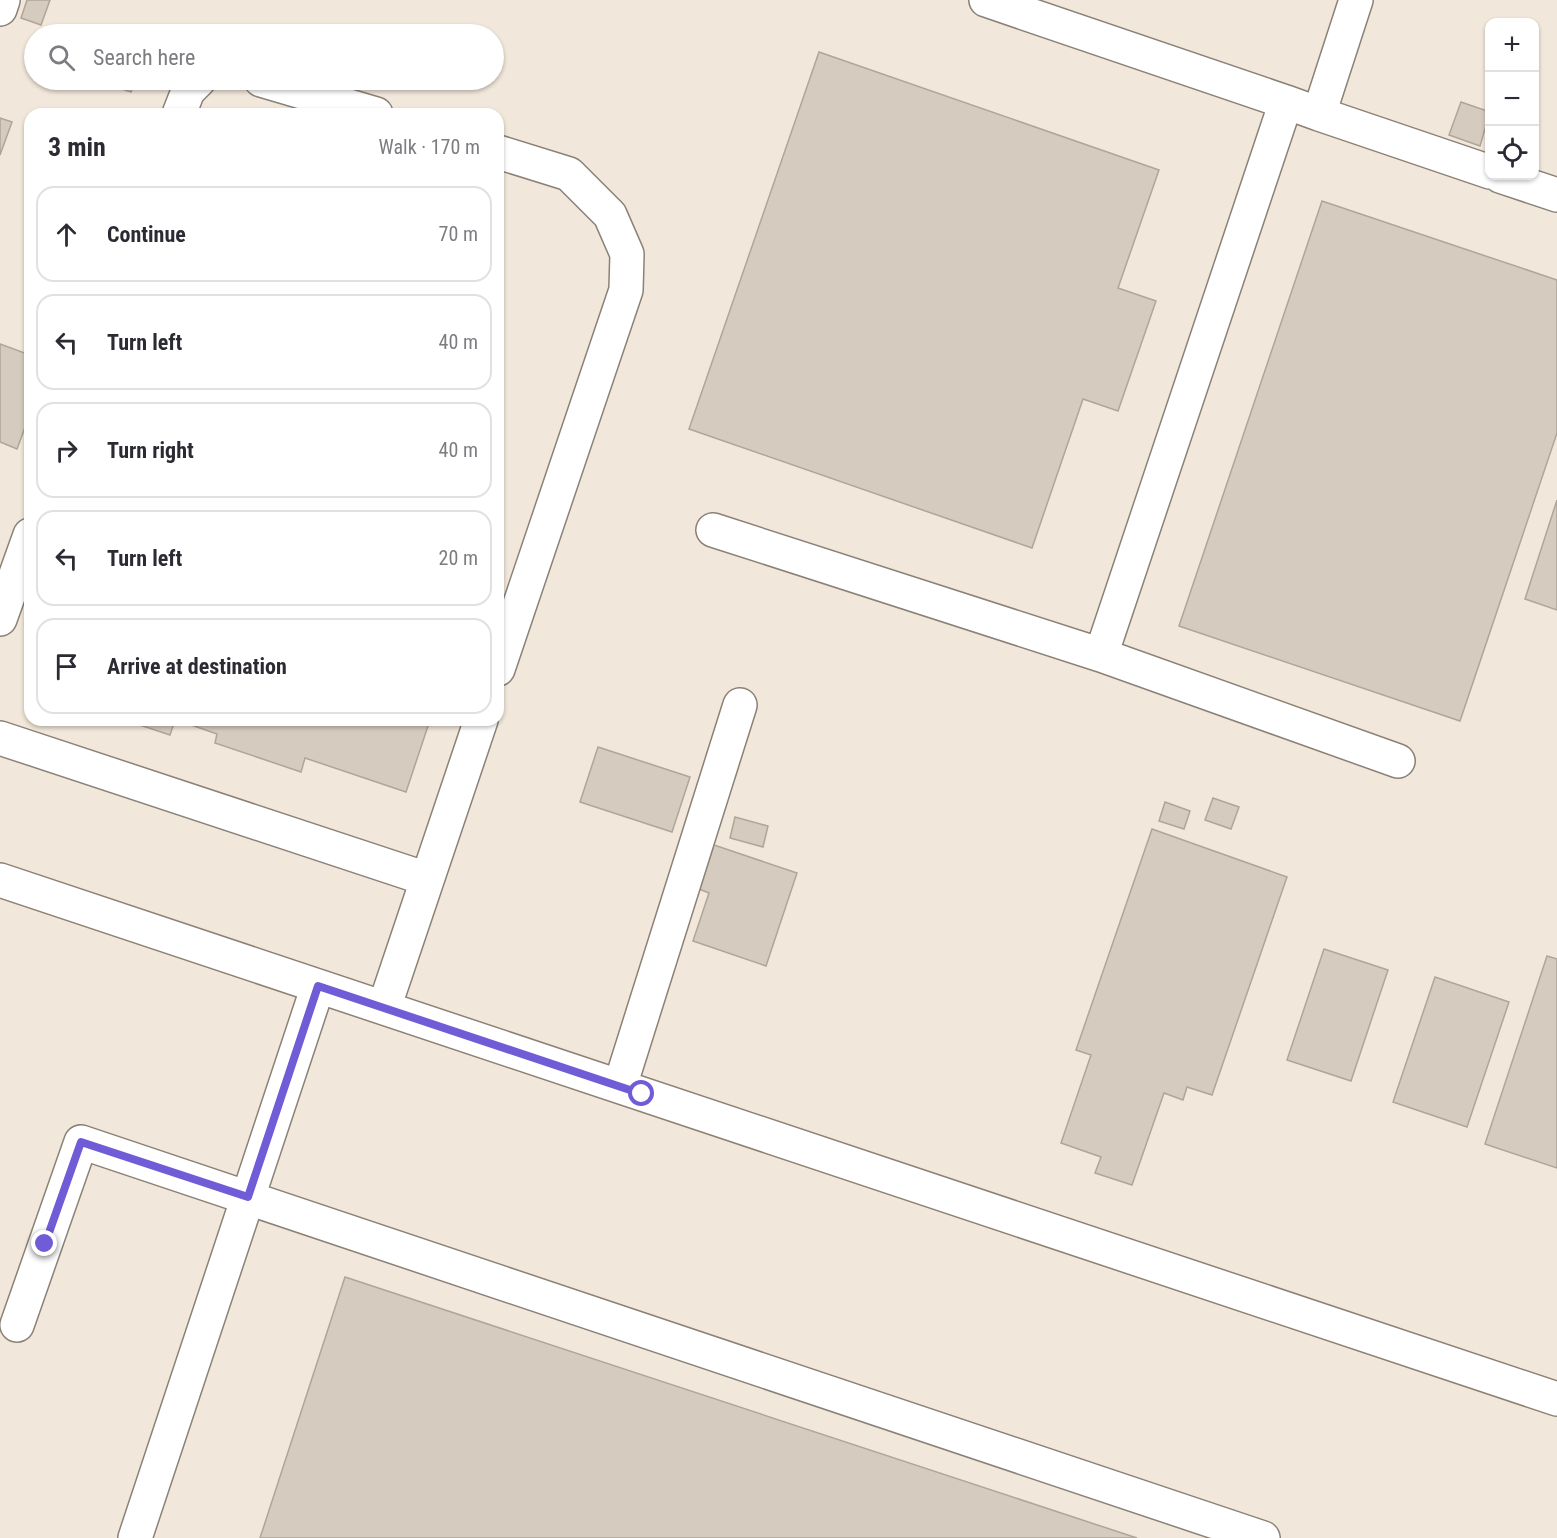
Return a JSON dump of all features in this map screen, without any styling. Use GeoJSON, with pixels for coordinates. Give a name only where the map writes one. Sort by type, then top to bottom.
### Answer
{"type":"FeatureCollection","features":[{"type":"Feature","properties":{"kind":"street"},"geometry":{"type":"LineString","coordinates":[[0,9],[3,0]]}},
{"type":"Feature","properties":{"kind":"street"},"geometry":{"type":"LineString","coordinates":[[986,0],[1485,170]]}},
{"type":"Feature","properties":{"kind":"street"},"geometry":{"type":"LineString","coordinates":[[1319,114],[1356,0]]}},
{"type":"Feature","properties":{"kind":"street"},"geometry":{"type":"LineString","coordinates":[[181,108],[189,90]]}},
{"type":"Feature","properties":{"kind":"street"},"geometry":{"type":"LineString","coordinates":[[295,90],[356,108]]}},
{"type":"Feature","properties":{"kind":"street"},"geometry":{"type":"LineString","coordinates":[[1101,655],[1286,102]]}},
{"type":"Feature","properties":{"kind":"street"},"geometry":{"type":"LineString","coordinates":[[504,154],[568,174],[610,214],[627,254],[626,290],[504,651]]}},
{"type":"Feature","properties":{"kind":"street"},"geometry":{"type":"LineString","coordinates":[[1512,180],[1557,195]]}},
{"type":"Feature","properties":{"kind":"street"},"geometry":{"type":"LineString","coordinates":[[713,530],[1101,655],[1398,761]]}},
{"type":"Feature","properties":{"kind":"street"},"geometry":{"type":"LineString","coordinates":[[0,619],[24,552]]}},
{"type":"Feature","properties":{"kind":"street"},"geometry":{"type":"LineString","coordinates":[[620,1086],[740,705]]}},
{"type":"Feature","properties":{"kind":"street"},"geometry":{"type":"LineString","coordinates":[[384,1008],[479,726]]}},
{"type":"Feature","properties":{"kind":"street"},"geometry":{"type":"LineString","coordinates":[[0,738],[427,879]]}},
{"type":"Feature","properties":{"kind":"street"},"geometry":{"type":"LineString","coordinates":[[0,880],[1557,1399]]}},
{"type":"Feature","properties":{"kind":"street"},"geometry":{"type":"LineString","coordinates":[[135,1538],[318,986]]}},
{"type":"Feature","properties":{"kind":"street"},"geometry":{"type":"LineString","coordinates":[[17,1325],[81,1142],[1263,1538]]}},
{"type":"Feature","properties":{"kind":"building"},"geometry":{"type":"Polygon","coordinates":[[[27,0],[50,0],[41,24],[21,18],[27,0]]]}},
{"type":"Feature","properties":{"kind":"building"},"geometry":{"type":"Polygon","coordinates":[[[819,52],[1159,170],[1118,288],[1156,301],[1118,411],[1083,399],[1032,548],[689,429],[819,52]]]}},
{"type":"Feature","properties":{"kind":"building"},"geometry":{"type":"Polygon","coordinates":[[[1461,102],[1485,110],[1485,129],[1480,146],[1449,135],[1461,102]]]}},
{"type":"Feature","properties":{"kind":"building"},"geometry":{"type":"Polygon","coordinates":[[[0,118],[12,122],[0,155],[0,118]]]}},
{"type":"Feature","properties":{"kind":"building"},"geometry":{"type":"Polygon","coordinates":[[[1322,201],[1557,280],[1557,433],[1460,721],[1179,626],[1322,201]]]}},
{"type":"Feature","properties":{"kind":"building"},"geometry":{"type":"Polygon","coordinates":[[[0,344],[24,353],[24,430],[17,449],[0,442],[0,344]]]}},
{"type":"Feature","properties":{"kind":"building"},"geometry":{"type":"Polygon","coordinates":[[[1557,500],[1557,610],[1525,599],[1557,500]]]}},
{"type":"Feature","properties":{"kind":"building"},"geometry":{"type":"Polygon","coordinates":[[[143,726],[173,726],[170,735],[143,726]]]}},
{"type":"Feature","properties":{"kind":"building"},"geometry":{"type":"Polygon","coordinates":[[[194,726],[428,726],[406,792],[305,758],[301,772],[215,743],[217,734],[194,726]]]}},
{"type":"Feature","properties":{"kind":"building"},"geometry":{"type":"Polygon","coordinates":[[[598,747],[690,777],[672,832],[580,802],[598,747]]]}},
{"type":"Feature","properties":{"kind":"building"},"geometry":{"type":"Polygon","coordinates":[[[1213,798],[1239,807],[1231,829],[1205,820],[1213,798]]]}},
{"type":"Feature","properties":{"kind":"building"},"geometry":{"type":"Polygon","coordinates":[[[1165,802],[1190,811],[1184,829],[1159,821],[1165,802]]]}},
{"type":"Feature","properties":{"kind":"building"},"geometry":{"type":"Polygon","coordinates":[[[735,817],[768,826],[763,847],[730,838],[735,817]]]}},
{"type":"Feature","properties":{"kind":"building"},"geometry":{"type":"Polygon","coordinates":[[[1152,829],[1287,877],[1212,1095],[1187,1087],[1183,1100],[1164,1093],[1132,1185],[1095,1173],[1101,1157],[1061,1143],[1091,1055],[1076,1050],[1152,829]]]}},
{"type":"Feature","properties":{"kind":"building"},"geometry":{"type":"Polygon","coordinates":[[[714,845],[797,873],[766,966],[693,941],[709,893],[699,889],[714,845]]]}},
{"type":"Feature","properties":{"kind":"building"},"geometry":{"type":"Polygon","coordinates":[[[1324,949],[1388,970],[1351,1081],[1287,1060],[1324,949]]]}},
{"type":"Feature","properties":{"kind":"building"},"geometry":{"type":"Polygon","coordinates":[[[1547,956],[1557,959],[1557,1168],[1485,1144],[1547,956]]]}},
{"type":"Feature","properties":{"kind":"building"},"geometry":{"type":"Polygon","coordinates":[[[1435,977],[1509,1002],[1467,1127],[1393,1102],[1435,977]]]}},
{"type":"Feature","properties":{"kind":"building"},"geometry":{"type":"Polygon","coordinates":[[[345,1277],[1137,1538],[260,1538],[345,1277]]]}},
{"type":"Feature","properties":{"kind":"route"},"geometry":{"type":"LineString","coordinates":[[45,1244],[81,1142],[248,1197],[318,986],[642,1094]]}}]}
